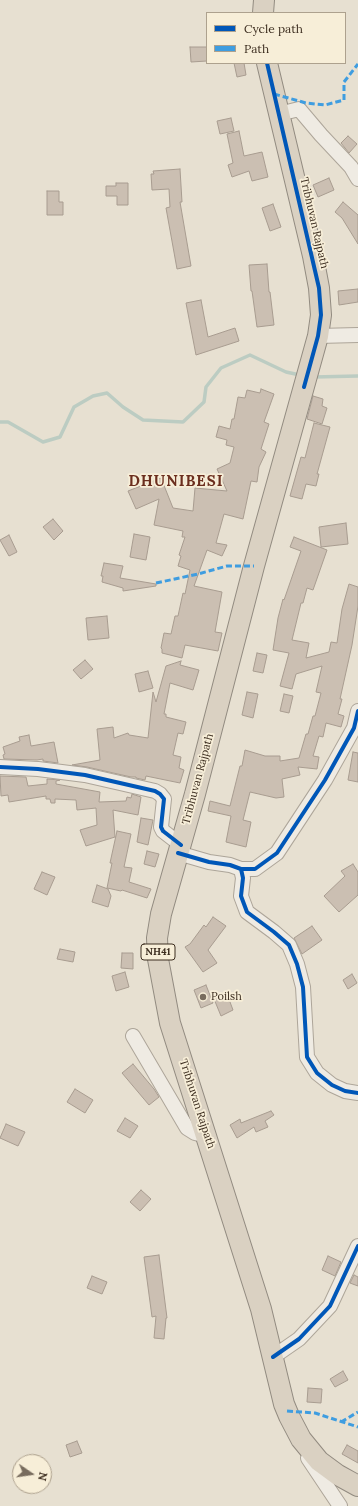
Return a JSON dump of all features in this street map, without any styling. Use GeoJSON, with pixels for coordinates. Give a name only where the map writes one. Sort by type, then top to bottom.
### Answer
{"type":"FeatureCollection","features":[{"type":"Feature","properties":{"kind":"highway"},"geometry":{"type":"LineString","coordinates":[[263,12],[264,0]]}},
{"type":"Feature","properties":{"kind":"highway","name":"Tribhuvan Rajpath"},"geometry":{"type":"LineString","coordinates":[[267,64],[319,288],[320,315],[318,336],[254,566],[161,914],[158,938],[158,959],[170,1024],[261,1309],[284,1404],[296,1430],[307,1447],[329,1469],[348,1482],[358,1486]]}},
{"type":"Feature","properties":{"kind":"street"},"geometry":{"type":"LineString","coordinates":[[279,114],[299,109],[351,167],[358,179]]}},
{"type":"Feature","properties":{"kind":"street"},"geometry":{"type":"LineString","coordinates":[[318,336],[358,335]]}},
{"type":"Feature","properties":{"kind":"street"},"geometry":{"type":"LineString","coordinates":[[0,767],[85,774],[155,791],[164,799],[161,827],[179,849],[209,862],[230,865],[241,869],[255,869],[277,853],[325,780],[354,728],[358,711]]}},
{"type":"Feature","properties":{"kind":"street"},"geometry":{"type":"LineString","coordinates":[[241,869],[243,878],[241,896],[247,912],[289,945],[297,964],[303,987],[307,1057],[317,1073],[332,1085],[344,1091],[358,1093]]}},
{"type":"Feature","properties":{"kind":"street"},"geometry":{"type":"LineString","coordinates":[[133,1036],[187,1128],[195,1133],[207,1136]]}},
{"type":"Feature","properties":{"kind":"street"},"geometry":{"type":"LineString","coordinates":[[273,1357],[299,1339],[330,1306],[358,1246]]}},
{"type":"Feature","properties":{"kind":"street"},"geometry":{"type":"LineString","coordinates":[[284,1404],[291,1435],[340,1506]]}},
{"type":"Feature","properties":{"kind":"building"},"geometry":{"type":"Polygon","coordinates":[[[190,47],[206,47],[206,61],[191,62],[190,47]]]}},
{"type":"Feature","properties":{"kind":"building"},"geometry":{"type":"Polygon","coordinates":[[[234,64],[244,64],[246,75],[237,77],[234,64]]]}},
{"type":"Feature","properties":{"kind":"building"},"geometry":{"type":"Polygon","coordinates":[[[231,118],[234,131],[220,134],[217,121],[231,118]]]}},
{"type":"Feature","properties":{"kind":"building"},"geometry":{"type":"Polygon","coordinates":[[[239,131],[244,156],[262,152],[268,177],[252,181],[249,171],[232,177],[228,165],[233,163],[227,134],[239,131]]]}},
{"type":"Feature","properties":{"kind":"building"},"geometry":{"type":"Polygon","coordinates":[[[348,136],[357,144],[349,153],[341,143],[348,136]]]}},
{"type":"Feature","properties":{"kind":"building"},"geometry":{"type":"Polygon","coordinates":[[[180,169],[182,202],[180,202],[191,266],[177,269],[166,208],[170,207],[169,189],[152,190],[151,174],[154,174],[153,171],[180,169]]]}},
{"type":"Feature","properties":{"kind":"building"},"geometry":{"type":"Polygon","coordinates":[[[329,178],[334,190],[318,197],[313,185],[329,178]]]}},
{"type":"Feature","properties":{"kind":"building"},"geometry":{"type":"Polygon","coordinates":[[[116,183],[128,183],[128,205],[117,205],[117,196],[106,196],[106,186],[116,186],[116,183]]]}},
{"type":"Feature","properties":{"kind":"building"},"geometry":{"type":"Polygon","coordinates":[[[47,191],[59,191],[59,202],[63,202],[63,215],[47,215],[47,191]]]}},
{"type":"Feature","properties":{"kind":"building"},"geometry":{"type":"Polygon","coordinates":[[[343,202],[358,215],[358,244],[342,218],[335,212],[343,202]]]}},
{"type":"Feature","properties":{"kind":"building"},"geometry":{"type":"Polygon","coordinates":[[[273,204],[281,227],[270,231],[262,208],[273,204]]]}},
{"type":"Feature","properties":{"kind":"building"},"geometry":{"type":"Polygon","coordinates":[[[267,264],[269,292],[274,325],[257,327],[251,291],[249,265],[267,264]]]}},
{"type":"Feature","properties":{"kind":"building"},"geometry":{"type":"Polygon","coordinates":[[[358,289],[358,302],[339,305],[338,291],[358,289]]]}},
{"type":"Feature","properties":{"kind":"building"},"geometry":{"type":"Polygon","coordinates":[[[201,300],[208,337],[235,328],[239,341],[196,355],[186,303],[201,300]]]}},
{"type":"Feature","properties":{"kind":"building"},"geometry":{"type":"Polygon","coordinates":[[[261,389],[274,394],[264,422],[269,424],[261,449],[266,452],[259,467],[257,482],[251,481],[243,519],[224,514],[216,543],[227,545],[222,556],[207,550],[194,586],[222,592],[215,632],[222,633],[218,651],[185,645],[182,658],[162,653],[161,648],[164,633],[171,634],[175,616],[178,616],[183,593],[185,594],[190,570],[178,566],[181,556],[179,555],[185,537],[182,537],[183,531],[154,525],[159,499],[136,509],[128,491],[161,478],[173,508],[193,511],[195,488],[227,491],[217,469],[230,463],[234,447],[226,445],[227,440],[216,437],[219,426],[230,429],[232,419],[234,419],[238,397],[245,398],[247,390],[260,393],[261,389]]]}},
{"type":"Feature","properties":{"kind":"building"},"geometry":{"type":"Polygon","coordinates":[[[313,396],[323,399],[322,406],[327,408],[322,424],[307,419],[313,396]]]}},
{"type":"Feature","properties":{"kind":"building"},"geometry":{"type":"Polygon","coordinates":[[[314,423],[330,427],[317,474],[319,474],[316,486],[306,484],[302,499],[290,496],[301,457],[305,458],[314,423]]]}},
{"type":"Feature","properties":{"kind":"building"},"geometry":{"type":"Polygon","coordinates":[[[53,519],[63,531],[54,540],[43,527],[53,519]]]}},
{"type":"Feature","properties":{"kind":"building"},"geometry":{"type":"Polygon","coordinates":[[[346,523],[348,544],[321,547],[319,527],[346,523]]]}},
{"type":"Feature","properties":{"kind":"building"},"geometry":{"type":"Polygon","coordinates":[[[134,534],[150,537],[146,560],[130,557],[134,534]]]}},
{"type":"Feature","properties":{"kind":"building"},"geometry":{"type":"Polygon","coordinates":[[[9,535],[17,552],[9,556],[0,540],[9,535]]]}},
{"type":"Feature","properties":{"kind":"building"},"geometry":{"type":"Polygon","coordinates":[[[294,537],[327,550],[313,590],[307,588],[303,603],[301,603],[292,640],[309,643],[306,658],[329,652],[331,642],[337,643],[342,609],[349,584],[358,587],[358,606],[352,645],[338,714],[344,716],[341,727],[326,723],[323,737],[319,736],[313,756],[319,757],[317,769],[298,767],[300,775],[282,779],[284,797],[276,798],[250,792],[243,820],[251,822],[246,847],[226,842],[231,816],[208,811],[210,801],[230,806],[240,766],[242,766],[245,750],[265,756],[280,756],[280,761],[299,758],[306,734],[308,734],[313,716],[315,716],[321,693],[316,692],[322,666],[296,674],[292,689],[280,686],[289,653],[273,650],[278,618],[283,599],[284,600],[301,551],[290,547],[294,537]]]}},
{"type":"Feature","properties":{"kind":"building"},"geometry":{"type":"Polygon","coordinates":[[[104,563],[123,566],[120,578],[156,584],[156,586],[123,591],[123,588],[102,582],[103,576],[101,576],[104,563]]]}},
{"type":"Feature","properties":{"kind":"building"},"geometry":{"type":"Polygon","coordinates":[[[107,616],[109,638],[88,640],[86,618],[107,616]]]}},
{"type":"Feature","properties":{"kind":"building"},"geometry":{"type":"Polygon","coordinates":[[[257,653],[267,655],[263,673],[253,671],[257,653]]]}},
{"type":"Feature","properties":{"kind":"building"},"geometry":{"type":"Polygon","coordinates":[[[85,660],[93,669],[81,679],[73,670],[85,660]]]}},
{"type":"Feature","properties":{"kind":"building"},"geometry":{"type":"Polygon","coordinates":[[[181,661],[180,665],[199,670],[193,690],[170,683],[164,714],[166,714],[166,717],[186,722],[183,734],[178,733],[173,755],[181,757],[179,768],[184,770],[180,783],[146,776],[145,780],[72,765],[100,760],[97,729],[113,727],[114,738],[128,733],[129,735],[148,738],[153,692],[156,702],[166,666],[181,661]]]}},
{"type":"Feature","properties":{"kind":"building"},"geometry":{"type":"Polygon","coordinates":[[[148,671],[153,688],[139,692],[135,674],[148,671]]]}},
{"type":"Feature","properties":{"kind":"building"},"geometry":{"type":"Polygon","coordinates":[[[247,692],[258,694],[253,718],[242,715],[247,692]]]}},
{"type":"Feature","properties":{"kind":"building"},"geometry":{"type":"Polygon","coordinates":[[[284,694],[293,696],[289,713],[280,711],[284,694]]]}},
{"type":"Feature","properties":{"kind":"building"},"geometry":{"type":"Polygon","coordinates":[[[29,735],[31,746],[54,742],[58,763],[43,761],[43,759],[4,759],[3,755],[5,754],[3,747],[20,741],[19,737],[29,735]]]}},
{"type":"Feature","properties":{"kind":"building"},"geometry":{"type":"Polygon","coordinates":[[[353,752],[358,753],[358,782],[348,780],[353,752]]]}},
{"type":"Feature","properties":{"kind":"building"},"geometry":{"type":"Polygon","coordinates":[[[0,776],[26,777],[28,786],[47,784],[47,779],[60,780],[56,781],[56,784],[100,792],[99,802],[126,801],[127,797],[131,798],[132,794],[141,797],[138,815],[113,810],[115,837],[86,846],[80,830],[97,825],[96,808],[77,810],[76,800],[55,799],[55,803],[51,803],[50,799],[46,799],[46,796],[9,802],[8,795],[1,796],[0,776]]]}},
{"type":"Feature","properties":{"kind":"building"},"geometry":{"type":"Polygon","coordinates":[[[141,818],[153,820],[148,845],[137,842],[141,818]]]}},
{"type":"Feature","properties":{"kind":"building"},"geometry":{"type":"Polygon","coordinates":[[[117,831],[131,834],[124,867],[132,868],[129,882],[151,889],[147,898],[122,890],[107,888],[112,863],[110,863],[117,831]]]}},
{"type":"Feature","properties":{"kind":"building"},"geometry":{"type":"Polygon","coordinates":[[[147,851],[159,854],[155,867],[144,864],[147,851]]]}},
{"type":"Feature","properties":{"kind":"building"},"geometry":{"type":"Polygon","coordinates":[[[353,864],[358,872],[358,895],[339,912],[324,896],[345,876],[341,871],[353,864]]]}},
{"type":"Feature","properties":{"kind":"building"},"geometry":{"type":"Polygon","coordinates":[[[42,872],[55,877],[47,895],[34,889],[42,872]]]}},
{"type":"Feature","properties":{"kind":"building"},"geometry":{"type":"Polygon","coordinates":[[[97,885],[108,889],[111,896],[108,907],[92,902],[97,885]]]}},
{"type":"Feature","properties":{"kind":"building"},"geometry":{"type":"Polygon","coordinates":[[[213,917],[226,926],[208,950],[217,963],[203,972],[185,947],[190,944],[204,925],[206,927],[213,917]]]}},
{"type":"Feature","properties":{"kind":"building"},"geometry":{"type":"Polygon","coordinates":[[[312,926],[322,940],[302,954],[294,938],[312,926]]]}},
{"type":"Feature","properties":{"kind":"building"},"geometry":{"type":"Polygon","coordinates":[[[60,949],[75,952],[73,962],[57,959],[60,949]]]}},
{"type":"Feature","properties":{"kind":"building"},"geometry":{"type":"Polygon","coordinates":[[[122,953],[133,953],[133,969],[121,968],[122,953]]]}},
{"type":"Feature","properties":{"kind":"building"},"geometry":{"type":"Polygon","coordinates":[[[125,972],[129,987],[116,991],[112,976],[125,972]]]}},
{"type":"Feature","properties":{"kind":"building"},"geometry":{"type":"Polygon","coordinates":[[[352,974],[357,983],[348,989],[343,980],[352,974]]]}},
{"type":"Feature","properties":{"kind":"building","name":"Poilsh"},"geometry":{"type":"Polygon","coordinates":[[[206,985],[213,1003],[201,1008],[194,990],[206,985]]]}},
{"type":"Feature","properties":{"kind":"building"},"geometry":{"type":"Polygon","coordinates":[[[227,994],[233,1010],[221,1016],[214,999],[227,994]]]}},
{"type":"Feature","properties":{"kind":"building"},"geometry":{"type":"Polygon","coordinates":[[[133,1064],[159,1097],[149,1105],[122,1073],[133,1064]]]}},
{"type":"Feature","properties":{"kind":"building"},"geometry":{"type":"Polygon","coordinates":[[[75,1089],[93,1100],[85,1113],[67,1102],[75,1089]]]}},
{"type":"Feature","properties":{"kind":"building"},"geometry":{"type":"Polygon","coordinates":[[[271,1111],[274,1115],[265,1121],[268,1127],[256,1132],[254,1127],[237,1138],[230,1125],[240,1119],[241,1123],[271,1111]]]}},
{"type":"Feature","properties":{"kind":"building"},"geometry":{"type":"Polygon","coordinates":[[[125,1118],[138,1126],[130,1138],[117,1131],[125,1118]]]}},
{"type":"Feature","properties":{"kind":"building"},"geometry":{"type":"Polygon","coordinates":[[[6,1124],[25,1132],[18,1146],[0,1138],[6,1124]]]}},
{"type":"Feature","properties":{"kind":"building"},"geometry":{"type":"Polygon","coordinates":[[[141,1190],[151,1199],[140,1211],[130,1202],[141,1190]]]}},
{"type":"Feature","properties":{"kind":"building"},"geometry":{"type":"Polygon","coordinates":[[[159,1255],[167,1318],[164,1339],[154,1338],[156,1316],[152,1317],[144,1257],[159,1255]]]}},
{"type":"Feature","properties":{"kind":"building"},"geometry":{"type":"Polygon","coordinates":[[[328,1256],[341,1262],[335,1276],[322,1270],[328,1256]]]}},
{"type":"Feature","properties":{"kind":"building"},"geometry":{"type":"Polygon","coordinates":[[[354,1275],[358,1277],[358,1286],[350,1283],[354,1275]]]}},
{"type":"Feature","properties":{"kind":"building"},"geometry":{"type":"Polygon","coordinates":[[[92,1276],[107,1282],[102,1294],[87,1288],[92,1276]]]}},
{"type":"Feature","properties":{"kind":"building"},"geometry":{"type":"Polygon","coordinates":[[[343,1371],[348,1380],[335,1387],[330,1379],[343,1371]]]}},
{"type":"Feature","properties":{"kind":"building"},"geometry":{"type":"Polygon","coordinates":[[[308,1388],[322,1389],[321,1403],[307,1402],[308,1388]]]}},
{"type":"Feature","properties":{"kind":"building"},"geometry":{"type":"Polygon","coordinates":[[[77,1441],[82,1453],[70,1457],[66,1445],[77,1441]]]}},
{"type":"Feature","properties":{"kind":"building"},"geometry":{"type":"Polygon","coordinates":[[[347,1445],[358,1451],[358,1463],[342,1454],[347,1445]]]}},
{"type":"Feature","properties":{"kind":"waterway"},"geometry":{"type":"LineString","coordinates":[[0,422],[8,422],[43,442],[60,437],[74,407],[93,396],[107,393],[123,407],[143,420],[183,422],[204,402],[206,387],[221,368],[250,355],[286,372],[300,375]]}},
{"type":"Feature","properties":{"kind":"waterway"},"geometry":{"type":"LineString","coordinates":[[314,377],[358,376]]}},
{"type":"Feature","properties":{"kind":"marked path"},"geometry":{"type":"LineString","coordinates":[[274,94],[306,103],[325,105],[344,100],[344,82],[358,64]]}},
{"type":"Feature","properties":{"kind":"marked path"},"geometry":{"type":"LineString","coordinates":[[156,583],[227,566],[254,566]]}},
{"type":"Feature","properties":{"kind":"marked path"},"geometry":{"type":"LineString","coordinates":[[287,1411],[315,1413],[358,1427]]}},
{"type":"Feature","properties":{"kind":"marked path"},"geometry":{"type":"LineString","coordinates":[[341,1422],[358,1412]]}},
{"type":"Feature","properties":{"kind":"cycle path"},"geometry":{"type":"LineString","coordinates":[[267,64],[319,288],[321,315],[318,336],[304,387]]}},
{"type":"Feature","properties":{"kind":"cycle path"},"geometry":{"type":"LineString","coordinates":[[241,869],[255,869],[277,853],[325,780],[354,728],[358,711]]}},
{"type":"Feature","properties":{"kind":"cycle path"},"geometry":{"type":"LineString","coordinates":[[0,767],[38,769],[85,775],[155,791],[164,799],[161,827],[163,831],[181,845]]}},
{"type":"Feature","properties":{"kind":"cycle path"},"geometry":{"type":"LineString","coordinates":[[178,853],[241,869],[243,878],[241,896],[247,912],[289,945],[297,964],[303,987],[307,1057],[317,1073],[332,1085],[345,1091],[358,1093]]}},
{"type":"Feature","properties":{"kind":"cycle path"},"geometry":{"type":"LineString","coordinates":[[273,1357],[299,1339],[330,1306],[358,1246]]}},
{"type":"Feature","properties":{"kind":"place","name":"Poilsh"},"geometry":{"type":"Point","coordinates":[203,997]}},
{"type":"Feature","properties":{"kind":"district","name":"DHUNIBESI"},"geometry":{"type":"Point","coordinates":[176,482]}}]}
